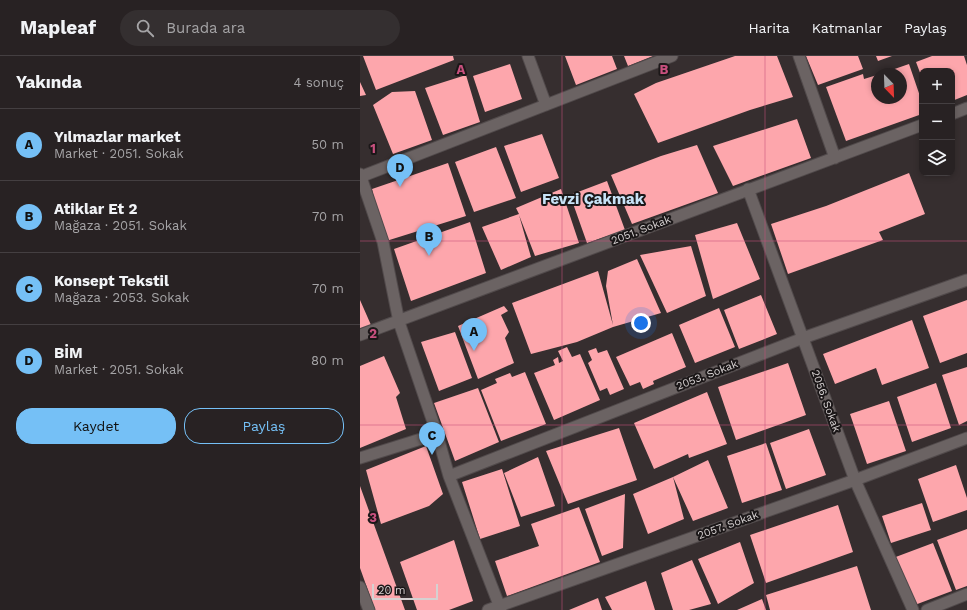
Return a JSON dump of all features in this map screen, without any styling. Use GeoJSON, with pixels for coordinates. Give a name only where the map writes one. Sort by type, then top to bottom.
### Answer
{"type":"FeatureCollection","features":[{"type":"Feature","properties":{"kind":"street"},"geometry":{"type":"LineString","coordinates":[[528,56],[546,105]]}},
{"type":"Feature","properties":{"kind":"street"},"geometry":{"type":"LineString","coordinates":[[501,608],[449,476],[437,434],[399,322],[384,242],[360,176],[672,56]]}},
{"type":"Feature","properties":{"kind":"street"},"geometry":{"type":"LineString","coordinates":[[799,56],[835,158]]}},
{"type":"Feature","properties":{"kind":"street"},"geometry":{"type":"LineString","coordinates":[[955,113],[967,108]]}},
{"type":"Feature","properties":{"kind":"street","name":"2051. Sokak"},"geometry":{"type":"LineString","coordinates":[[360,335],[399,322],[748,189],[919,126]]}},
{"type":"Feature","properties":{"kind":"street","name":"2056. Sokak"},"geometry":{"type":"LineString","coordinates":[[748,189],[855,480],[913,610]]}},
{"type":"Feature","properties":{"kind":"street","name":"2053. Sokak"},"geometry":{"type":"LineString","coordinates":[[449,476],[803,338],[967,280]]}},
{"type":"Feature","properties":{"kind":"street"},"geometry":{"type":"LineString","coordinates":[[360,458],[437,434]]}},
{"type":"Feature","properties":{"kind":"street","name":"2057. Sokak"},"geometry":{"type":"LineString","coordinates":[[488,610],[501,608],[967,438]]}},
{"type":"Feature","properties":{"kind":"street"},"geometry":{"type":"LineString","coordinates":[[360,587],[369,610]]}},
{"type":"Feature","properties":{"kind":"street"},"geometry":{"type":"LineString","coordinates":[[927,610],[967,594]]}},
{"type":"Feature","properties":{"kind":"building"},"geometry":{"type":"Polygon","coordinates":[[[363,56],[453,56],[454,60],[376,90],[363,56]]]}},
{"type":"Feature","properties":{"kind":"building"},"geometry":{"type":"Polygon","coordinates":[[[565,56],[612,56],[617,69],[576,85],[565,56]]]}},
{"type":"Feature","properties":{"kind":"building"},"geometry":{"type":"Polygon","coordinates":[[[624,56],[653,56],[628,66],[624,56]]]}},
{"type":"Feature","properties":{"kind":"building"},"geometry":{"type":"Polygon","coordinates":[[[735,56],[777,56],[793,97],[750,110],[658,143],[634,94],[656,83],[735,56]]]}},
{"type":"Feature","properties":{"kind":"building"},"geometry":{"type":"Polygon","coordinates":[[[806,56],[858,56],[863,69],[818,85],[806,56]]]}},
{"type":"Feature","properties":{"kind":"building"},"geometry":{"type":"Polygon","coordinates":[[[876,56],[892,56],[878,61],[876,56]]]}},
{"type":"Feature","properties":{"kind":"building"},"geometry":{"type":"Polygon","coordinates":[[[932,56],[964,56],[967,65],[967,95],[955,100],[955,68],[919,68],[919,70],[916,62],[932,56]]]}},
{"type":"Feature","properties":{"kind":"building"},"geometry":{"type":"Polygon","coordinates":[[[510,64],[522,99],[485,112],[473,76],[510,64]]]}},
{"type":"Feature","properties":{"kind":"building"},"geometry":{"type":"Polygon","coordinates":[[[909,64],[919,93],[919,115],[846,141],[826,87],[863,74],[864,79],[871,77],[871,104],[907,104],[907,68],[897,68],[909,64]]]}},
{"type":"Feature","properties":{"kind":"building"},"geometry":{"type":"Polygon","coordinates":[[[466,75],[480,122],[443,135],[425,88],[466,75]]]}},
{"type":"Feature","properties":{"kind":"building"},"geometry":{"type":"Polygon","coordinates":[[[360,82],[366,95],[360,96],[360,82]]]}},
{"type":"Feature","properties":{"kind":"building"},"geometry":{"type":"Polygon","coordinates":[[[415,91],[432,140],[393,154],[373,105],[392,92],[415,91]]]}},
{"type":"Feature","properties":{"kind":"building"},"geometry":{"type":"Polygon","coordinates":[[[797,119],[811,158],[733,186],[713,146],[797,119]]]}},
{"type":"Feature","properties":{"kind":"building"},"geometry":{"type":"Polygon","coordinates":[[[542,134],[559,178],[521,192],[504,146],[542,134]]]}},
{"type":"Feature","properties":{"kind":"building"},"geometry":{"type":"Polygon","coordinates":[[[697,145],[718,193],[632,224],[611,175],[661,156],[697,145]]]}},
{"type":"Feature","properties":{"kind":"building"},"geometry":{"type":"Polygon","coordinates":[[[496,147],[516,198],[474,212],[455,162],[496,147]]]}},
{"type":"Feature","properties":{"kind":"building"},"geometry":{"type":"Polygon","coordinates":[[[448,163],[466,216],[383,242],[372,189],[448,163]]]}},
{"type":"Feature","properties":{"kind":"building"},"geometry":{"type":"Polygon","coordinates":[[[909,173],[925,214],[879,232],[883,240],[788,274],[771,224],[826,206],[909,173]]]}},
{"type":"Feature","properties":{"kind":"building"},"geometry":{"type":"Polygon","coordinates":[[[607,181],[625,230],[587,243],[570,195],[607,181]]]}},
{"type":"Feature","properties":{"kind":"building"},"geometry":{"type":"Polygon","coordinates":[[[561,189],[579,243],[535,256],[519,215],[531,257],[501,270],[482,227],[519,214],[516,208],[561,189]]]}},
{"type":"Feature","properties":{"kind":"building"},"geometry":{"type":"Polygon","coordinates":[[[470,222],[486,273],[411,301],[394,249],[470,222]]]}},
{"type":"Feature","properties":{"kind":"building"},"geometry":{"type":"Polygon","coordinates":[[[737,223],[760,279],[713,299],[695,235],[737,223]]]}},
{"type":"Feature","properties":{"kind":"building"},"geometry":{"type":"Polygon","coordinates":[[[691,246],[706,296],[667,313],[640,255],[691,246]]]}},
{"type":"Feature","properties":{"kind":"building"},"geometry":{"type":"Polygon","coordinates":[[[637,259],[661,313],[613,327],[577,342],[531,354],[512,303],[598,271],[613,325],[606,286],[608,271],[637,259]]]}},
{"type":"Feature","properties":{"kind":"building"},"geometry":{"type":"Polygon","coordinates":[[[761,295],[777,334],[739,349],[724,310],[761,295]]]}},
{"type":"Feature","properties":{"kind":"building"},"geometry":{"type":"Polygon","coordinates":[[[360,300],[371,325],[360,330],[360,300]]]}},
{"type":"Feature","properties":{"kind":"building"},"geometry":{"type":"Polygon","coordinates":[[[967,300],[967,353],[940,363],[923,316],[967,300]]]}},
{"type":"Feature","properties":{"kind":"building"},"geometry":{"type":"Polygon","coordinates":[[[504,306],[508,311],[501,315],[509,332],[505,338],[514,363],[478,379],[458,326],[504,306]]]}},
{"type":"Feature","properties":{"kind":"building"},"geometry":{"type":"Polygon","coordinates":[[[719,308],[735,347],[695,363],[679,325],[719,308]]]}},
{"type":"Feature","properties":{"kind":"building"},"geometry":{"type":"Polygon","coordinates":[[[912,320],[929,368],[882,385],[876,368],[835,384],[823,354],[912,320]]]}},
{"type":"Feature","properties":{"kind":"building"},"geometry":{"type":"Polygon","coordinates":[[[455,332],[472,378],[439,391],[421,342],[455,332]]]}},
{"type":"Feature","properties":{"kind":"building"},"geometry":{"type":"Polygon","coordinates":[[[672,333],[686,367],[653,381],[654,384],[643,389],[640,382],[630,386],[616,357],[672,333]]]}},
{"type":"Feature","properties":{"kind":"building"},"geometry":{"type":"Polygon","coordinates":[[[567,347],[572,357],[580,354],[600,400],[554,420],[534,373],[555,365],[553,360],[558,357],[559,363],[563,361],[558,351],[567,347]]]}},
{"type":"Feature","properties":{"kind":"building"},"geometry":{"type":"Polygon","coordinates":[[[596,348],[598,353],[607,350],[624,389],[610,395],[607,388],[600,391],[588,363],[592,360],[588,351],[596,348]]]}},
{"type":"Feature","properties":{"kind":"building"},"geometry":{"type":"Polygon","coordinates":[[[384,356],[400,393],[396,397],[406,429],[360,448],[360,366],[384,356]]]}},
{"type":"Feature","properties":{"kind":"building"},"geometry":{"type":"Polygon","coordinates":[[[788,363],[806,415],[736,440],[718,387],[788,363]]]}},
{"type":"Feature","properties":{"kind":"building"},"geometry":{"type":"Polygon","coordinates":[[[967,367],[967,421],[959,425],[942,375],[967,367]]]}},
{"type":"Feature","properties":{"kind":"building"},"geometry":{"type":"Polygon","coordinates":[[[525,372],[546,424],[501,441],[481,390],[497,383],[495,379],[510,373],[512,377],[525,372]]]}},
{"type":"Feature","properties":{"kind":"building"},"geometry":{"type":"Polygon","coordinates":[[[936,383],[951,428],[912,442],[897,397],[936,383]]]}},
{"type":"Feature","properties":{"kind":"building"},"geometry":{"type":"Polygon","coordinates":[[[478,388],[499,442],[455,461],[434,403],[478,388]]]}},
{"type":"Feature","properties":{"kind":"building"},"geometry":{"type":"Polygon","coordinates":[[[707,392],[727,444],[689,458],[688,454],[654,469],[634,423],[707,392]]]}},
{"type":"Feature","properties":{"kind":"building"},"geometry":{"type":"Polygon","coordinates":[[[889,401],[906,451],[867,464],[850,414],[889,401]]]}},
{"type":"Feature","properties":{"kind":"building"},"geometry":{"type":"Polygon","coordinates":[[[619,428],[637,480],[568,504],[546,451],[619,428]]]}},
{"type":"Feature","properties":{"kind":"building"},"geometry":{"type":"Polygon","coordinates":[[[809,429],[826,475],[786,489],[770,443],[809,429]]]}},
{"type":"Feature","properties":{"kind":"building"},"geometry":{"type":"Polygon","coordinates":[[[766,443],[782,490],[742,503],[727,456],[766,443]]]}},
{"type":"Feature","properties":{"kind":"building"},"geometry":{"type":"Polygon","coordinates":[[[426,446],[443,494],[429,506],[381,524],[366,470],[426,446]]]}},
{"type":"Feature","properties":{"kind":"building"},"geometry":{"type":"Polygon","coordinates":[[[538,457],[555,506],[521,517],[504,473],[538,457]]]}},
{"type":"Feature","properties":{"kind":"building"},"geometry":{"type":"Polygon","coordinates":[[[708,460],[728,508],[693,521],[673,477],[708,460]]]}},
{"type":"Feature","properties":{"kind":"building"},"geometry":{"type":"Polygon","coordinates":[[[956,465],[967,498],[967,510],[933,522],[918,479],[956,465]]]}},
{"type":"Feature","properties":{"kind":"building"},"geometry":{"type":"Polygon","coordinates":[[[502,469],[520,526],[480,539],[462,482],[502,469]]]}},
{"type":"Feature","properties":{"kind":"building"},"geometry":{"type":"Polygon","coordinates":[[[673,477],[684,519],[648,534],[633,494],[673,477]]]}},
{"type":"Feature","properties":{"kind":"building"},"geometry":{"type":"Polygon","coordinates":[[[360,486],[405,610],[375,610],[360,568],[360,486]]]}},
{"type":"Feature","properties":{"kind":"building"},"geometry":{"type":"Polygon","coordinates":[[[625,494],[623,548],[602,556],[585,509],[625,494]]]}},
{"type":"Feature","properties":{"kind":"building"},"geometry":{"type":"Polygon","coordinates":[[[922,503],[931,530],[891,543],[882,516],[922,503]]]}},
{"type":"Feature","properties":{"kind":"building"},"geometry":{"type":"Polygon","coordinates":[[[838,505],[853,552],[766,583],[750,535],[838,505]]]}},
{"type":"Feature","properties":{"kind":"building"},"geometry":{"type":"Polygon","coordinates":[[[579,507],[600,562],[507,596],[495,561],[539,546],[531,524],[579,507]]]}},
{"type":"Feature","properties":{"kind":"building"},"geometry":{"type":"Polygon","coordinates":[[[967,529],[967,586],[956,590],[937,540],[967,529]]]}},
{"type":"Feature","properties":{"kind":"building"},"geometry":{"type":"Polygon","coordinates":[[[454,540],[473,601],[449,610],[417,610],[400,562],[454,540]]]}},
{"type":"Feature","properties":{"kind":"building"},"geometry":{"type":"Polygon","coordinates":[[[740,542],[754,583],[718,604],[698,559],[740,542]]]}},
{"type":"Feature","properties":{"kind":"building"},"geometry":{"type":"Polygon","coordinates":[[[933,543],[952,591],[912,606],[893,558],[933,543]]]}},
{"type":"Feature","properties":{"kind":"building"},"geometry":{"type":"Polygon","coordinates":[[[692,560],[711,604],[689,610],[673,610],[661,573],[692,560]]]}},
{"type":"Feature","properties":{"kind":"building"},"geometry":{"type":"Polygon","coordinates":[[[857,566],[871,610],[770,610],[766,595],[857,566]]]}},
{"type":"Feature","properties":{"kind":"building"},"geometry":{"type":"Polygon","coordinates":[[[646,581],[655,610],[612,610],[605,597],[646,581]]]}},
{"type":"Feature","properties":{"kind":"building"},"geometry":{"type":"Polygon","coordinates":[[[598,598],[602,610],[569,610],[598,598]]]}},
{"type":"Feature","properties":{"kind":"building"},"geometry":{"type":"Polygon","coordinates":[[[762,599],[766,610],[737,610],[762,599]]]}},
{"type":"Feature","properties":{"kind":"place","name":"BİM"},"geometry":{"type":"Point","coordinates":[400,187]}},
{"type":"Feature","properties":{"kind":"place","name":"Atiklar Et 2"},"geometry":{"type":"Point","coordinates":[429,256]}},
{"type":"Feature","properties":{"kind":"place","name":"Yılmazlar market"},"geometry":{"type":"Point","coordinates":[474,351]}},
{"type":"Feature","properties":{"kind":"place","name":"Konsept Tekstil"},"geometry":{"type":"Point","coordinates":[432,455]}},
{"type":"Feature","properties":{"kind":"district","name":"Fevzi Çakmak"},"geometry":{"type":"Point","coordinates":[593,199]}}]}
